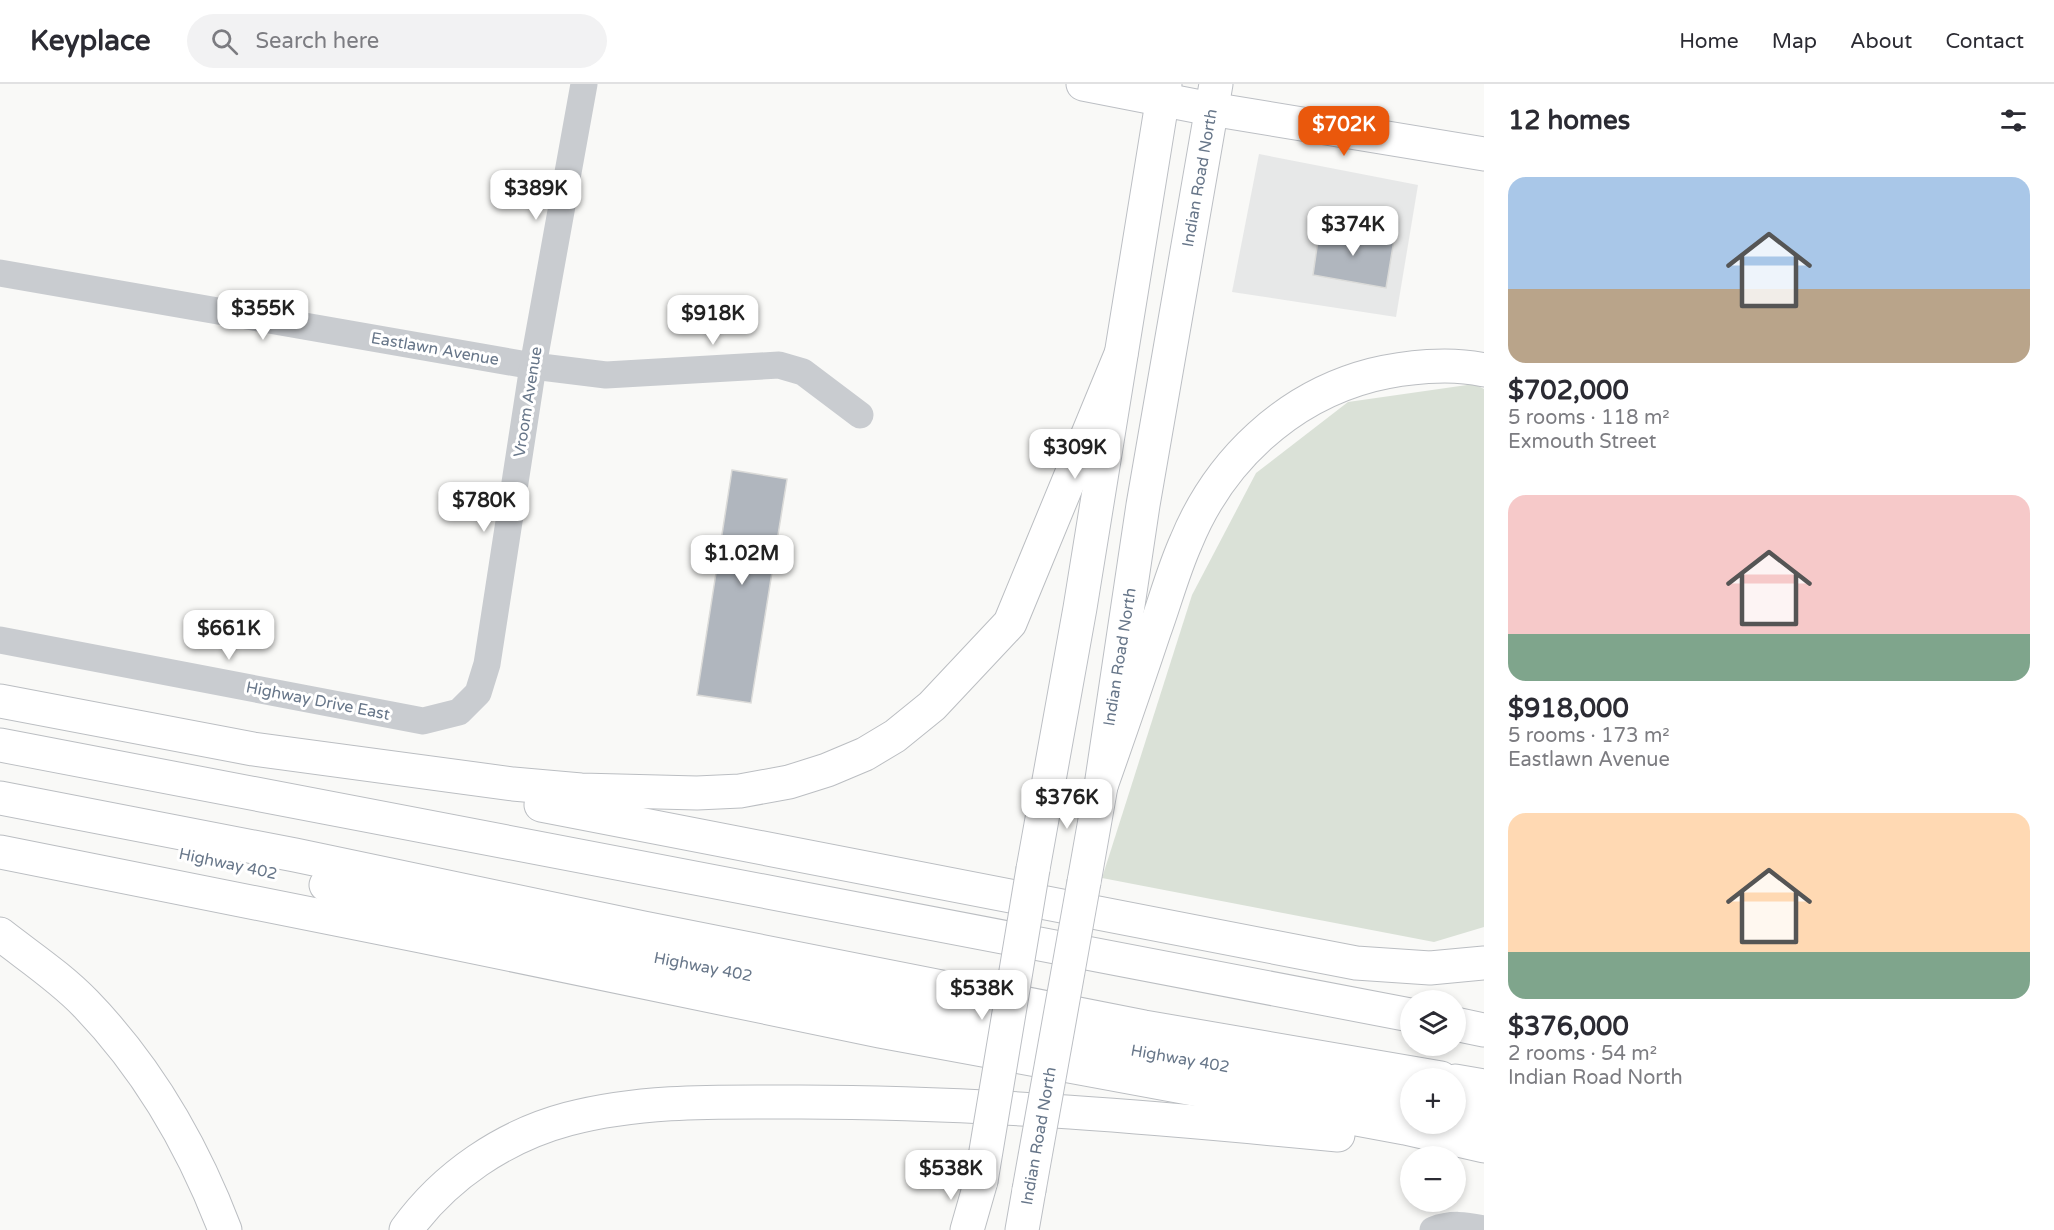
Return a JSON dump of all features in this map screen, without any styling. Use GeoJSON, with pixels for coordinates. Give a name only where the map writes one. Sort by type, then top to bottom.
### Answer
{"type":"FeatureCollection","features":[{"type":"Feature","properties":{"kind":"main road"},"geometry":{"type":"LineString","coordinates":[[1083,84],[1214,97],[1484,154]]}},
{"type":"Feature","properties":{"kind":"main road"},"geometry":{"type":"LineString","coordinates":[[972,1230],[1033,868],[1080,608],[1164,92]]}},
{"type":"Feature","properties":{"kind":"main road","name":"Indian Road North"},"geometry":{"type":"LineString","coordinates":[[1022,1230],[1101,786],[1143,505],[1214,97]]}},
{"type":"Feature","properties":{"kind":"main road"},"geometry":{"type":"LineString","coordinates":[[253,749],[513,784],[649,793],[740,791],[789,782],[827,770],[865,754],[895,736],[933,706],[1010,623],[1121,354]]}},
{"type":"Feature","properties":{"kind":"main road"},"geometry":{"type":"LineString","coordinates":[[1101,786],[1186,541],[1208,497],[1230,466],[1255,440],[1285,415],[1318,394],[1392,370],[1434,366],[1484,370]]}},
{"type":"Feature","properties":{"kind":"main road"},"geometry":{"type":"LineString","coordinates":[[0,701],[1356,963],[1430,968],[1484,963]]}},
{"type":"Feature","properties":{"kind":"main road"},"geometry":{"type":"LineString","coordinates":[[0,746],[1400,1013]]}},
{"type":"Feature","properties":{"kind":"main road"},"geometry":{"type":"LineString","coordinates":[[0,798],[295,855],[643,928],[1144,1027],[1400,1071]]}},
{"type":"Feature","properties":{"kind":"main road","name":"Highway 402"},"geometry":{"type":"LineString","coordinates":[[0,816],[268,872],[629,952],[1140,1052],[1400,1098]]}},
{"type":"Feature","properties":{"kind":"main road"},"geometry":{"type":"LineString","coordinates":[[0,852],[398,931],[880,1031],[1405,1128],[1484,1146]]}},
{"type":"Feature","properties":{"kind":"main road"},"geometry":{"type":"LineString","coordinates":[[0,934],[83,1001],[124,1046],[163,1102],[192,1152],[225,1230]]}},
{"type":"Feature","properties":{"kind":"main road"},"geometry":{"type":"LineString","coordinates":[[1466,1026],[1484,1030]]}},
{"type":"Feature","properties":{"kind":"main road"},"geometry":{"type":"LineString","coordinates":[[1466,1083],[1484,1086]]}},
{"type":"Feature","properties":{"kind":"main road"},"geometry":{"type":"LineString","coordinates":[[406,1230],[432,1198],[457,1175],[504,1146],[532,1132],[566,1120],[602,1111],[642,1105],[699,1101],[877,1102],[1103,1114],[1484,1152]]}},
{"type":"Feature","properties":{"kind":"main road"},"geometry":{"type":"LineString","coordinates":[[1466,1110],[1484,1113]]}},
{"type":"Feature","properties":{"kind":"main road"},"geometry":{"type":"LineString","coordinates":[[967,1230],[981,1181]]}},
{"type":"Feature","properties":{"kind":"street","name":"Vroom Avenue"},"geometry":{"type":"LineString","coordinates":[[459,712],[478,693],[487,664],[533,366],[584,84]]}},
{"type":"Feature","properties":{"kind":"street","name":"Eastlawn Avenue"},"geometry":{"type":"LineString","coordinates":[[0,273],[533,366],[606,375],[779,365],[803,372],[860,415]]}},
{"type":"Feature","properties":{"kind":"street","name":"Highway Drive East"},"geometry":{"type":"LineString","coordinates":[[0,640],[423,721],[459,712]]}},
{"type":"Feature","properties":{"kind":"street"},"geometry":{"type":"LineString","coordinates":[[1433,1230],[1442,1226],[1460,1224],[1484,1229]]}},
{"type":"Feature","properties":{"kind":"shaded area"},"geometry":{"type":"Polygon","coordinates":[[[1259,154],[1418,185],[1396,317],[1232,292],[1259,154]]]}},
{"type":"Feature","properties":{"kind":"shaded area"},"geometry":{"type":"Polygon","coordinates":[[[1474,384],[1484,389],[1484,927],[1434,942],[1102,878],[1192,595],[1256,473],[1348,402],[1474,384]]]}},
{"type":"Feature","properties":{"kind":"building"},"geometry":{"type":"Polygon","coordinates":[[[1320,226],[1394,240],[1386,288],[1313,275],[1320,226]]]}},
{"type":"Feature","properties":{"kind":"building"},"geometry":{"type":"Polygon","coordinates":[[[732,470],[787,479],[751,703],[697,695],[732,470]]]}}]}
